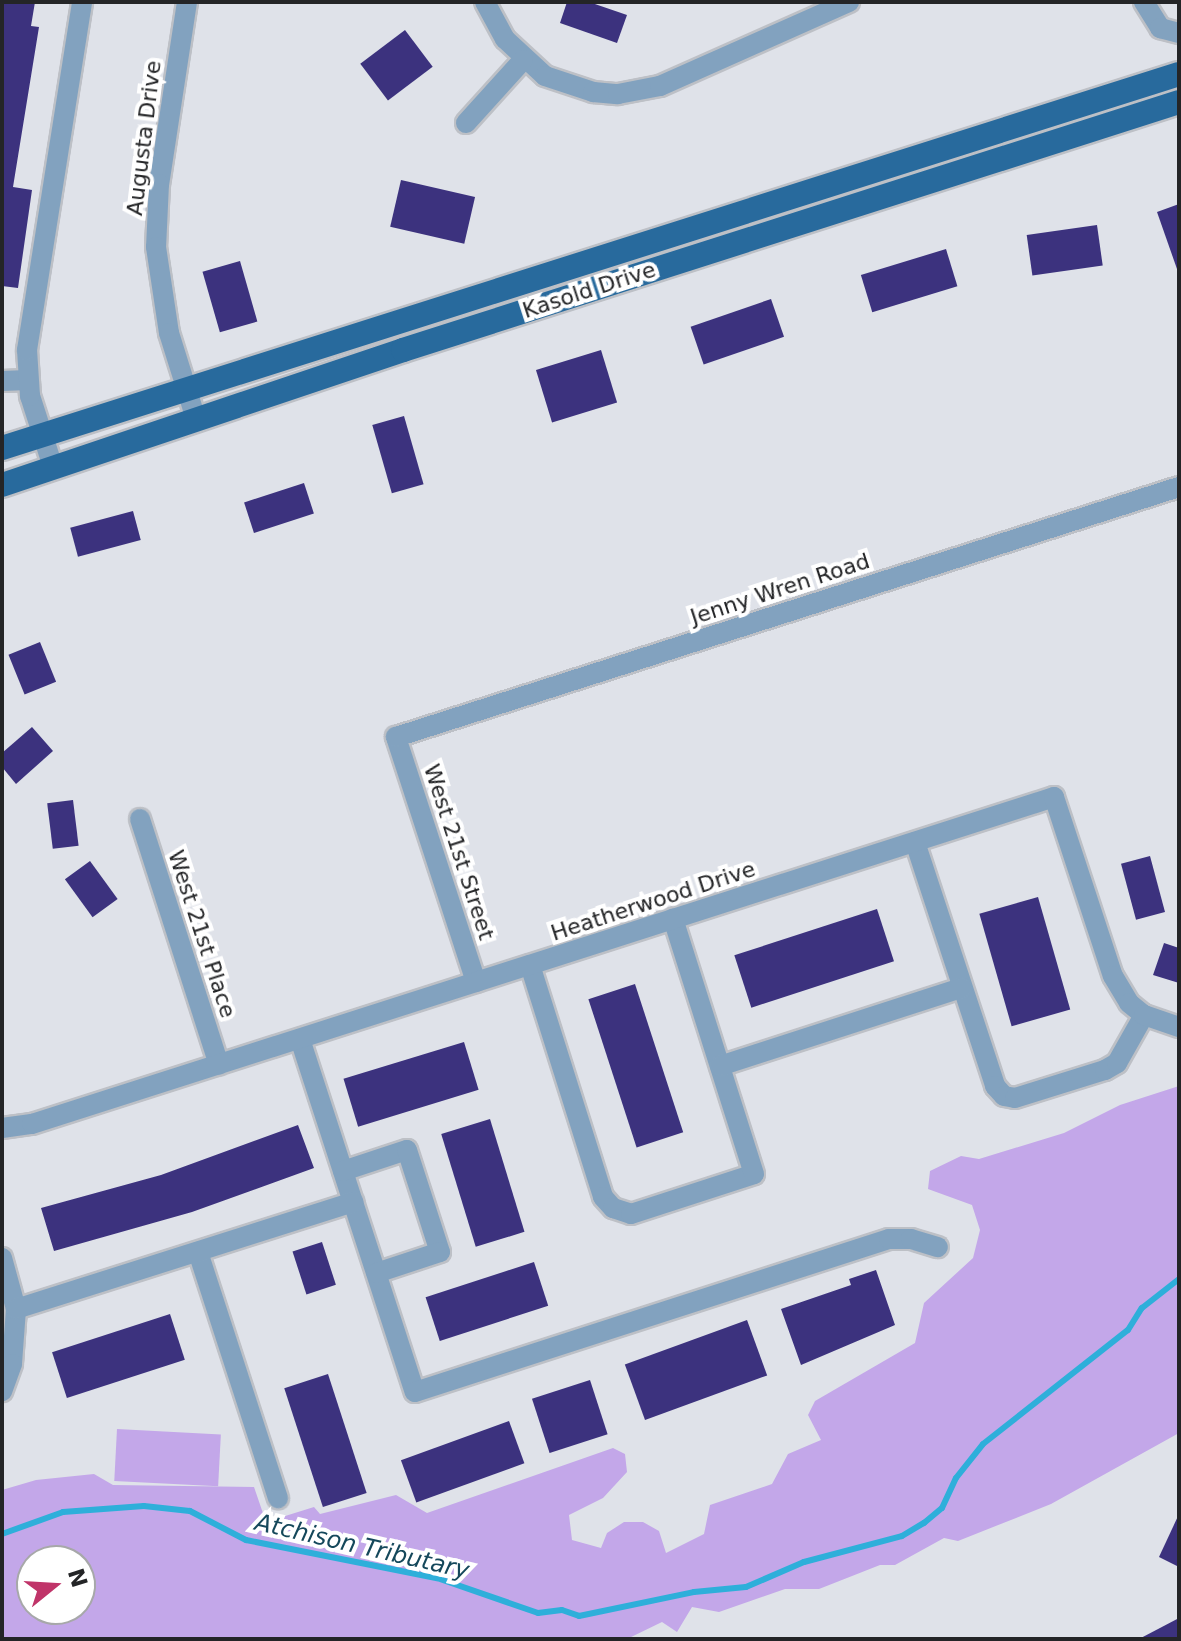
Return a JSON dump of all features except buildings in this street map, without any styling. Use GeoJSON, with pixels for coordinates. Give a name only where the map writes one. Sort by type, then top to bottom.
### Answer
{"type":"FeatureCollection","features":[{"type":"Feature","properties":{"kind":"main road","name":"Kasold Drive"},"geometry":{"type":"LineString","coordinates":[[2,448],[1179,74]]}},
{"type":"Feature","properties":{"kind":"main road","name":"Kasold Drive"},"geometry":{"type":"LineString","coordinates":[[2,485],[196,419],[1179,102]]}},
{"type":"Feature","properties":{"kind":"street"},"geometry":{"type":"LineString","coordinates":[[53,467],[28,380],[27,350],[82,2]]}},
{"type":"Feature","properties":{"kind":"street","name":"Augusta Drive"},"geometry":{"type":"LineString","coordinates":[[187,2],[159,184],[156,247],[169,333],[196,419]]}},
{"type":"Feature","properties":{"kind":"street"},"geometry":{"type":"LineString","coordinates":[[485,2],[498,29],[523,60],[564,84],[593,92],[637,92],[849,2]]}},
{"type":"Feature","properties":{"kind":"street"},"geometry":{"type":"LineString","coordinates":[[1144,2],[1160,28],[1174,32]]}},
{"type":"Feature","properties":{"kind":"street"},"geometry":{"type":"LineString","coordinates":[[466,123],[523,60]]}},
{"type":"Feature","properties":{"kind":"street"},"geometry":{"type":"LineString","coordinates":[[2,381],[28,380]]}},
{"type":"Feature","properties":{"kind":"street","name":"Jenny Wren Road"},"geometry":{"type":"LineString","coordinates":[[396,737],[1179,487]]}},
{"type":"Feature","properties":{"kind":"street","name":"West 21st Street"},"geometry":{"type":"LineString","coordinates":[[396,737],[476,982]]}},
{"type":"Feature","properties":{"kind":"street","name":"Heatherwood Drive"},"geometry":{"type":"LineString","coordinates":[[2,1128],[32,1124],[1054,797],[1113,976],[1144,1015]]}},
{"type":"Feature","properties":{"kind":"street","name":"West 21st Place"},"geometry":{"type":"LineString","coordinates":[[140,819],[219,1065]]}},
{"type":"Feature","properties":{"kind":"street"},"geometry":{"type":"LineString","coordinates":[[915,842],[995,1086],[1004,1096],[1015,1098],[1105,1070],[1117,1063],[1144,1015],[1179,1027]]}},
{"type":"Feature","properties":{"kind":"street"},"geometry":{"type":"LineString","coordinates":[[530,965],[603,1197],[613,1208],[631,1214],[754,1174],[673,919]]}},
{"type":"Feature","properties":{"kind":"street"},"geometry":{"type":"LineString","coordinates":[[720,1066],[962,988]]}},
{"type":"Feature","properties":{"kind":"street"},"geometry":{"type":"LineString","coordinates":[[300,1039],[415,1392],[889,1239],[911,1239],[938,1247]]}},
{"type":"Feature","properties":{"kind":"street"},"geometry":{"type":"LineString","coordinates":[[343,1171],[407,1150],[431,1223],[440,1252],[376,1273]]}},
{"type":"Feature","properties":{"kind":"street"},"geometry":{"type":"LineString","coordinates":[[16,1309],[353,1202]]}},
{"type":"Feature","properties":{"kind":"street"},"geometry":{"type":"LineString","coordinates":[[198,1252],[278,1498]]}},
{"type":"Feature","properties":{"kind":"street"},"geometry":{"type":"LineString","coordinates":[[2,1258],[16,1309],[12,1364],[2,1391]]}},
{"type":"Feature","properties":{"kind":"shaded area"},"geometry":{"type":"Polygon","coordinates":[[[1179,1086],[1179,1433],[1051,1504],[958,1541],[944,1538],[895,1565],[880,1565],[819,1589],[785,1589],[719,1612],[692,1607],[677,1632],[662,1622],[627,1639],[2,1639],[2,1490],[36,1480],[94,1474],[113,1485],[254,1487],[266,1522],[314,1507],[320,1514],[396,1495],[427,1513],[613,1448],[625,1454],[627,1472],[603,1498],[569,1515],[572,1540],[601,1548],[607,1533],[624,1522],[643,1522],[659,1531],[666,1553],[704,1534],[710,1505],[772,1484],[788,1454],[821,1440],[808,1415],[815,1401],[915,1343],[924,1303],[973,1258],[980,1230],[972,1205],[928,1189],[930,1171],[961,1156],[979,1159],[1064,1133],[1120,1105],[1179,1086]]]}},
{"type":"Feature","properties":{"kind":"shaded area"},"geometry":{"type":"Polygon","coordinates":[[[117,1429],[221,1434],[218,1486],[114,1481],[117,1429]]]}},
{"type":"Feature","properties":{"kind":"waterway","name":"Atchison Tributary"},"geometry":{"type":"LineString","coordinates":[[2,1534],[63,1512],[144,1506],[190,1511],[246,1540],[437,1578],[538,1613],[562,1610],[579,1616],[694,1592],[746,1587],[804,1562],[902,1536],[924,1523],[942,1508],[956,1478],[983,1444],[1128,1330],[1142,1308],[1179,1279]]}}]}
